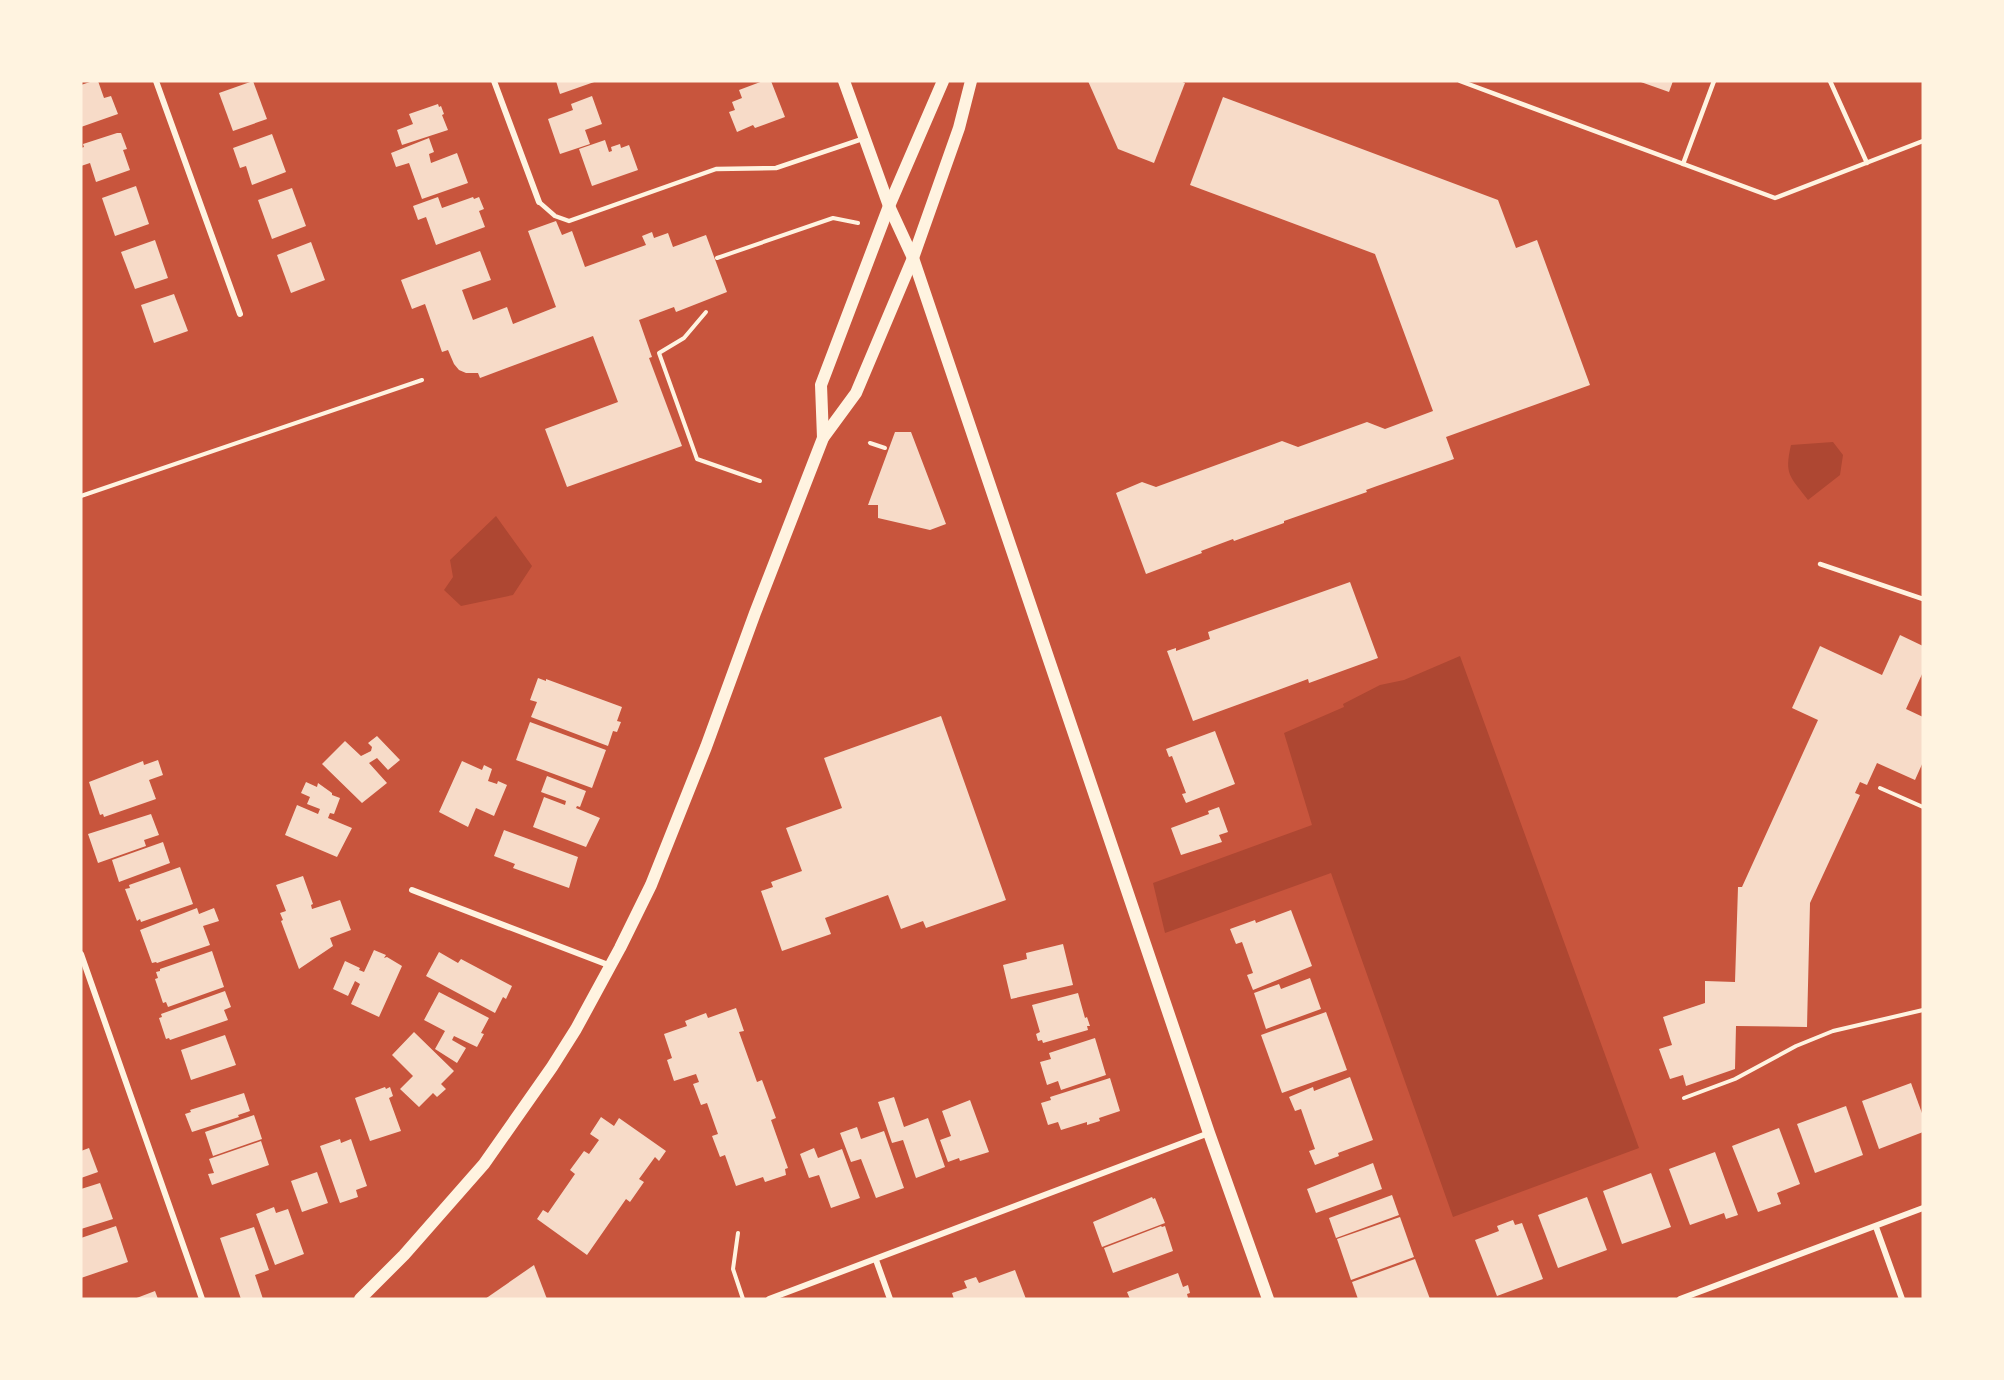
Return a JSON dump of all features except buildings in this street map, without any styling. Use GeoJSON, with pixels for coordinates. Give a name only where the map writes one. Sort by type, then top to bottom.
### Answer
{"type":"FeatureCollection","features":[{"type":"Feature","properties":{"kind":"main road"},"geometry":{"type":"LineString","coordinates":[[844,81],[889,206],[913,258],[1209,1133],[1268,1299]]}},
{"type":"Feature","properties":{"kind":"main road"},"geometry":{"type":"LineString","coordinates":[[823,438],[821,385],[889,206],[943,81]]}},
{"type":"Feature","properties":{"kind":"main road"},"geometry":{"type":"LineString","coordinates":[[360,1299],[404,1255],[484,1164],[552,1067],[611,966],[651,885],[823,438],[856,393],[913,258],[959,128],[971,81]]}},
{"type":"Feature","properties":{"kind":"street"},"geometry":{"type":"LineString","coordinates":[[156,81],[240,314]]}},
{"type":"Feature","properties":{"kind":"street"},"geometry":{"type":"LineString","coordinates":[[494,81],[539,202]]}},
{"type":"Feature","properties":{"kind":"street"},"geometry":{"type":"LineString","coordinates":[[412,890],[611,966]]}},
{"type":"Feature","properties":{"kind":"street"},"geometry":{"type":"LineString","coordinates":[[81,954],[202,1299]]}},
{"type":"Feature","properties":{"kind":"street"},"geometry":{"type":"LineString","coordinates":[[769,1299],[1209,1133]]}},
{"type":"Feature","properties":{"kind":"street"},"geometry":{"type":"LineString","coordinates":[[1680,1299],[1923,1208]]}},
{"type":"Feature","properties":{"kind":"street"},"geometry":{"type":"LineString","coordinates":[[1876,1227],[1902,1299]]}},
{"type":"Feature","properties":{"kind":"street"},"geometry":{"type":"LineString","coordinates":[[876,1260],[890,1299]]}},
{"type":"Feature","properties":{"kind":"lane"},"geometry":{"type":"LineString","coordinates":[[1460,81],[1775,198],[1923,141]]}},
{"type":"Feature","properties":{"kind":"lane"},"geometry":{"type":"LineString","coordinates":[[1683,164],[1714,81]]}},
{"type":"Feature","properties":{"kind":"lane"},"geometry":{"type":"LineString","coordinates":[[1830,81],[1867,163]]}},
{"type":"Feature","properties":{"kind":"lane"},"geometry":{"type":"LineString","coordinates":[[539,202],[555,216],[569,221],[716,169],[776,168],[865,138]]}},
{"type":"Feature","properties":{"kind":"lane"},"geometry":{"type":"LineString","coordinates":[[1820,564],[1923,598]]}},
{"type":"Feature","properties":{"kind":"path"},"geometry":{"type":"LineString","coordinates":[[717,258],[833,218],[858,223]]}},
{"type":"Feature","properties":{"kind":"path"},"geometry":{"type":"LineString","coordinates":[[706,312],[684,338],[659,353],[697,459],[760,481]]}},
{"type":"Feature","properties":{"kind":"path"},"geometry":{"type":"LineString","coordinates":[[81,496],[422,380]]}},
{"type":"Feature","properties":{"kind":"path"},"geometry":{"type":"LineString","coordinates":[[870,443],[885,448]]}},
{"type":"Feature","properties":{"kind":"path"},"geometry":{"type":"LineString","coordinates":[[1880,788],[1923,807]]}},
{"type":"Feature","properties":{"kind":"path"},"geometry":{"type":"LineString","coordinates":[[1684,1098],[1734,1079],[1796,1046],[1833,1030],[1923,1010]]}},
{"type":"Feature","properties":{"kind":"path"},"geometry":{"type":"LineString","coordinates":[[738,1233],[733,1269],[743,1299]]}},
{"type":"Feature","properties":{"kind":"shaded area"},"geometry":{"type":"Polygon","coordinates":[[[1833,442],[1843,455],[1840,475],[1808,500],[1790,475],[1788,463],[1791,445],[1833,442]]]}},
{"type":"Feature","properties":{"kind":"shaded area"},"geometry":{"type":"Polygon","coordinates":[[[496,516],[532,566],[513,595],[461,606],[444,590],[453,577],[450,560],[496,516]]]}},
{"type":"Feature","properties":{"kind":"shaded area"},"geometry":{"type":"Polygon","coordinates":[[[1460,656],[1639,1148],[1453,1217],[1331,873],[1165,933],[1153,883],[1312,825],[1284,733],[1344,707],[1343,704],[1380,685],[1404,680],[1460,656]]]}}]}
